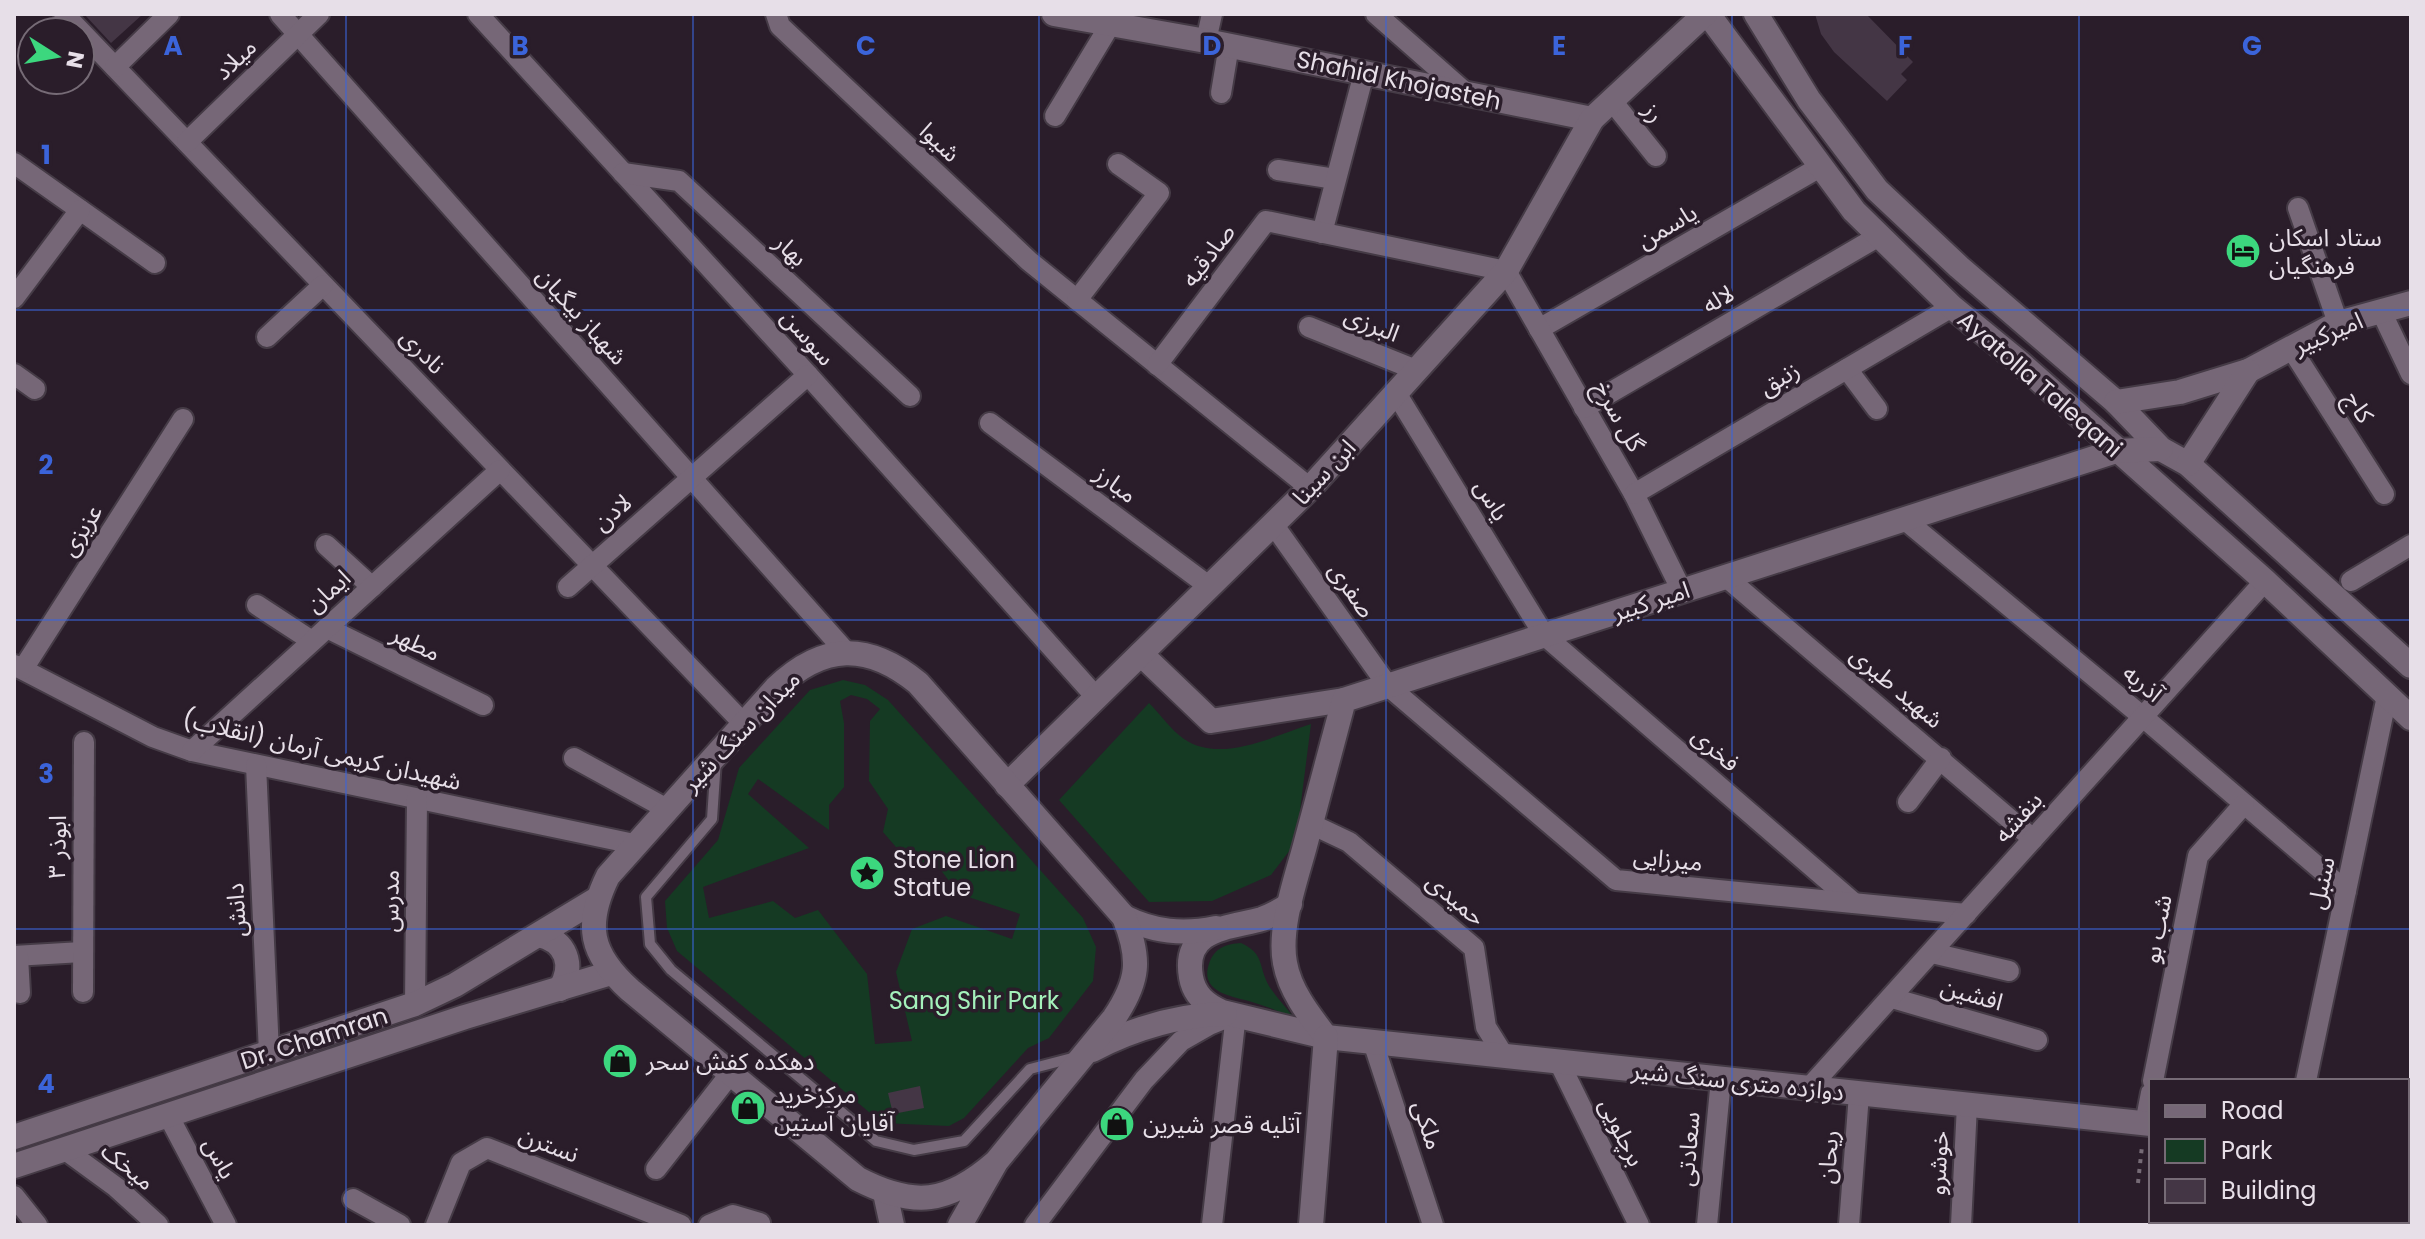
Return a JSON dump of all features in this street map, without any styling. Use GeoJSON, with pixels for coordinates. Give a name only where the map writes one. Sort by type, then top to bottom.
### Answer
{"type":"FeatureCollection","features":[{"type":"Feature","properties":{"kind":"main road"},"geometry":{"type":"LineString","coordinates":[[1592,119],[1706,14]]}},
{"type":"Feature","properties":{"kind":"main road","name":"Ayatolla Taleqani"},"geometry":{"type":"LineString","coordinates":[[1706,14],[1854,211],[1879,236],[1952,307],[2019,362],[2265,581],[2411,718]]}},
{"type":"Feature","properties":{"kind":"main road","name":"Ayatolla Taleqani"},"geometry":{"type":"LineString","coordinates":[[1756,14],[1809,100],[1877,190],[1959,267],[2116,402],[2161,449],[2188,464],[2411,665]]}},
{"type":"Feature","properties":{"kind":"main road","name":"Shahid Khojasteh"},"geometry":{"type":"LineString","coordinates":[[1067,15],[1592,119]]}},
{"type":"Feature","properties":{"kind":"main road","name":"ابن سینا"},"geometry":{"type":"LineString","coordinates":[[1007,785],[1310,488],[1506,271],[1592,119]]}},
{"type":"Feature","properties":{"kind":"main road","name":"امیرکبیر"},"geometry":{"type":"LineString","coordinates":[[2116,402],[2180,392],[2248,371],[2338,323],[2411,303]]}},
{"type":"Feature","properties":{"kind":"main road"},"geometry":{"type":"LineString","coordinates":[[2019,362],[2041,338]]}},
{"type":"Feature","properties":{"kind":"main road"},"geometry":{"type":"LineString","coordinates":[[2188,464],[2248,371]]}},
{"type":"Feature","properties":{"kind":"main road","name":"امیر کبیر"},"geometry":{"type":"LineString","coordinates":[[1141,654],[1211,721],[1344,700],[2116,451],[2161,449]]}},
{"type":"Feature","properties":{"kind":"main road"},"geometry":{"type":"LineString","coordinates":[[2319,632],[2341,604]]}},
{"type":"Feature","properties":{"kind":"main road","name":"میدان سنگ شیر"},"geometry":{"type":"LineString","coordinates":[[846,652],[872,655],[897,666],[918,683],[1124,917],[1134,942],[1136,969],[1129,996],[996,1162],[973,1182],[945,1195],[915,1199],[885,1193],[858,1179],[611,973],[598,950],[593,925],[597,899],[608,876],[744,724],[796,670],[820,657],[846,652]]}},
{"type":"Feature","properties":{"kind":"main road"},"geometry":{"type":"LineString","coordinates":[[1311,1225],[1326,1037],[1299,1000],[1284,961],[1290,904],[1344,700]]}},
{"type":"Feature","properties":{"kind":"main road","name":"Dr. Chamran"},"geometry":{"type":"LineString","coordinates":[[14,1137],[415,1004],[455,985],[597,899]]}},
{"type":"Feature","properties":{"kind":"main road"},"geometry":{"type":"LineString","coordinates":[[1124,917],[1143,927],[1164,932],[1199,932],[1261,919],[1290,904]]}},
{"type":"Feature","properties":{"kind":"main road"},"geometry":{"type":"LineString","coordinates":[[1219,928],[1207,934],[1191,957],[1192,985],[1209,1007],[1236,1014]]}},
{"type":"Feature","properties":{"kind":"main road"},"geometry":{"type":"LineString","coordinates":[[539,935],[555,941],[566,956],[568,973],[560,989]]}},
{"type":"Feature","properties":{"kind":"main road","name":"Dr. Chamran"},"geometry":{"type":"LineString","coordinates":[[14,1166],[611,973]]}},
{"type":"Feature","properties":{"kind":"main road"},"geometry":{"type":"LineString","coordinates":[[1084,1055],[1110,1041],[1169,1020],[1236,1014]]}},
{"type":"Feature","properties":{"kind":"main road","name":"دوازده متری سنگ شیر"},"geometry":{"type":"LineString","coordinates":[[1236,1014],[1326,1037],[2148,1124]]}},
{"type":"Feature","properties":{"kind":"main road"},"geometry":{"type":"LineString","coordinates":[[960,1225],[996,1162]]}},
{"type":"Feature","properties":{"kind":"main road"},"geometry":{"type":"LineString","coordinates":[[885,1193],[892,1225]]}},
{"type":"Feature","properties":{"kind":"street","name":"نادری"},"geometry":{"type":"LineString","coordinates":[[64,14],[744,724]]}},
{"type":"Feature","properties":{"kind":"street"},"geometry":{"type":"LineString","coordinates":[[115,67],[169,14]]}},
{"type":"Feature","properties":{"kind":"street","name":"شهباز بیگیان"},"geometry":{"type":"LineString","coordinates":[[280,14],[846,652]]}},
{"type":"Feature","properties":{"kind":"street","name":"میلاد"},"geometry":{"type":"LineString","coordinates":[[187,142],[319,14]]}},
{"type":"Feature","properties":{"kind":"street","name":"سوسن"},"geometry":{"type":"LineString","coordinates":[[478,14],[808,375],[1096,697]]}},
{"type":"Feature","properties":{"kind":"street","name":"شیوا"},"geometry":{"type":"LineString","coordinates":[[776,14],[780,26],[1029,261],[1310,488]]}},
{"type":"Feature","properties":{"kind":"street"},"geometry":{"type":"LineString","coordinates":[[1212,14],[1218,43],[1221,93]]}},
{"type":"Feature","properties":{"kind":"street"},"geometry":{"type":"LineString","coordinates":[[1376,14],[1467,94]]}},
{"type":"Feature","properties":{"kind":"street"},"geometry":{"type":"LineString","coordinates":[[1055,116],[1110,25]]}},
{"type":"Feature","properties":{"kind":"street"},"geometry":{"type":"LineString","coordinates":[[1322,233],[1364,73]]}},
{"type":"Feature","properties":{"kind":"street","name":"رز"},"geometry":{"type":"LineString","coordinates":[[1612,101],[1656,156]]}},
{"type":"Feature","properties":{"kind":"street"},"geometry":{"type":"LineString","coordinates":[[14,163],[155,263]]}},
{"type":"Feature","properties":{"kind":"street"},"geometry":{"type":"LineString","coordinates":[[1077,300],[1159,193],[1118,164]]}},
{"type":"Feature","properties":{"kind":"street","name":"یاسمن"},"geometry":{"type":"LineString","coordinates":[[1539,329],[1820,167]]}},
{"type":"Feature","properties":{"kind":"street"},"geometry":{"type":"LineString","coordinates":[[1278,170],[1335,179]]}},
{"type":"Feature","properties":{"kind":"street","name":"بهار"},"geometry":{"type":"LineString","coordinates":[[623,173],[679,181],[910,396]]}},
{"type":"Feature","properties":{"kind":"street"},"geometry":{"type":"LineString","coordinates":[[2298,208],[2338,323]]}},
{"type":"Feature","properties":{"kind":"street"},"geometry":{"type":"LineString","coordinates":[[14,298],[80,210]]}},
{"type":"Feature","properties":{"kind":"street","name":"صادقیه"},"geometry":{"type":"LineString","coordinates":[[1157,365],[1266,221],[1506,271]]}},
{"type":"Feature","properties":{"kind":"street","name":"لاله"},"geometry":{"type":"LineString","coordinates":[[1584,408],[1879,236]]}},
{"type":"Feature","properties":{"kind":"street","name":"گل سرخ"},"geometry":{"type":"LineString","coordinates":[[1506,271],[1634,494],[1682,591]]}},
{"type":"Feature","properties":{"kind":"street"},"geometry":{"type":"LineString","coordinates":[[267,337],[323,285]]}},
{"type":"Feature","properties":{"kind":"street","name":"زنبق"},"geometry":{"type":"LineString","coordinates":[[1634,494],[1952,307]]}},
{"type":"Feature","properties":{"kind":"street"},"geometry":{"type":"LineString","coordinates":[[2381,311],[2411,374]]}},
{"type":"Feature","properties":{"kind":"street","name":"البرزی"},"geometry":{"type":"LineString","coordinates":[[1309,327],[1416,370]]}},
{"type":"Feature","properties":{"kind":"street","name":"کاج"},"geometry":{"type":"LineString","coordinates":[[2291,348],[2384,494]]}},
{"type":"Feature","properties":{"kind":"street"},"geometry":{"type":"LineString","coordinates":[[1847,369],[1877,409]]}},
{"type":"Feature","properties":{"kind":"street"},"geometry":{"type":"LineString","coordinates":[[14,374],[35,389]]}},
{"type":"Feature","properties":{"kind":"street","name":"لادن"},"geometry":{"type":"LineString","coordinates":[[568,587],[808,375]]}},
{"type":"Feature","properties":{"kind":"street","name":"یاس"},"geometry":{"type":"LineString","coordinates":[[1396,393],[1544,635]]}},
{"type":"Feature","properties":{"kind":"street","name":"عزیزی"},"geometry":{"type":"LineString","coordinates":[[19,667],[183,419]]}},
{"type":"Feature","properties":{"kind":"street","name":"مبارز"},"geometry":{"type":"LineString","coordinates":[[990,423],[1210,587]]}},
{"type":"Feature","properties":{"kind":"street","name":"ایمان"},"geometry":{"type":"LineString","coordinates":[[192,751],[500,470]]}},
{"type":"Feature","properties":{"kind":"street","name":"آذربه"},"geometry":{"type":"LineString","coordinates":[[1904,519],[2143,717],[2346,891]]}},
{"type":"Feature","properties":{"kind":"street","name":"صفری"},"geometry":{"type":"LineString","coordinates":[[1273,524],[1388,686]]}},
{"type":"Feature","properties":{"kind":"street"},"geometry":{"type":"LineString","coordinates":[[326,545],[372,587]]}},
{"type":"Feature","properties":{"kind":"street"},"geometry":{"type":"LineString","coordinates":[[2351,581],[2411,545]]}},
{"type":"Feature","properties":{"kind":"street","name":"شهید طیری"},"geometry":{"type":"LineString","coordinates":[[1726,577],[2033,839]]}},
{"type":"Feature","properties":{"kind":"street","name":"بنفشه"},"geometry":{"type":"LineString","coordinates":[[1809,1088],[2265,581]]}},
{"type":"Feature","properties":{"kind":"street"},"geometry":{"type":"LineString","coordinates":[[257,605],[320,635]]}},
{"type":"Feature","properties":{"kind":"street","name":"مطهر"},"geometry":{"type":"LineString","coordinates":[[320,635],[483,705]]}},
{"type":"Feature","properties":{"kind":"street","name":"فخری"},"geometry":{"type":"LineString","coordinates":[[1544,635],[1854,903]]}},
{"type":"Feature","properties":{"kind":"street","name":"شهیدان کریمی آرمان (انقلاب)"},"geometry":{"type":"LineString","coordinates":[[19,667],[153,737],[192,751],[634,844]]}},
{"type":"Feature","properties":{"kind":"street","name":"میرزایی"},"geometry":{"type":"LineString","coordinates":[[1388,686],[1616,880],[1966,914]]}},
{"type":"Feature","properties":{"kind":"street","name":"سنبل"},"geometry":{"type":"LineString","coordinates":[[2306,1079],[2387,696]]}},
{"type":"Feature","properties":{"kind":"street","name":"ابوذر ۳"},"geometry":{"type":"LineString","coordinates":[[83,992],[84,742]]}},
{"type":"Feature","properties":{"kind":"street"},"geometry":{"type":"LineString","coordinates":[[574,758],[667,809]]}},
{"type":"Feature","properties":{"kind":"street"},"geometry":{"type":"LineString","coordinates":[[1908,802],[1941,758]]}},
{"type":"Feature","properties":{"kind":"street","name":"دانش"},"geometry":{"type":"LineString","coordinates":[[256,765],[269,1053]]}},
{"type":"Feature","properties":{"kind":"street","name":"مدرس"},"geometry":{"type":"LineString","coordinates":[[415,1004],[417,799]]}},
{"type":"Feature","properties":{"kind":"street","name":"شب بو"},"geometry":{"type":"LineString","coordinates":[[2153,1079],[2198,856],[2244,804]]}},
{"type":"Feature","properties":{"kind":"street","name":"حمیدی"},"geometry":{"type":"LineString","coordinates":[[1311,824],[1349,842],[1474,948],[1486,1027],[1504,1056]]}},
{"type":"Feature","properties":{"kind":"street"},"geometry":{"type":"LineString","coordinates":[[20,993],[16,956],[82,952]]}},
{"type":"Feature","properties":{"kind":"street"},"geometry":{"type":"LineString","coordinates":[[1932,953],[2009,971]]}},
{"type":"Feature","properties":{"kind":"street","name":"افشین"},"geometry":{"type":"LineString","coordinates":[[1892,998],[2037,1040]]}},
{"type":"Feature","properties":{"kind":"street"},"geometry":{"type":"LineString","coordinates":[[1042,1223],[1144,1080],[1181,1041],[1236,1014],[1212,1225]]}},
{"type":"Feature","properties":{"kind":"street","name":"ملکی"},"geometry":{"type":"LineString","coordinates":[[1373,1042],[1433,1225]]}},
{"type":"Feature","properties":{"kind":"street","name":"برچلویی"},"geometry":{"type":"LineString","coordinates":[[1559,1062],[1639,1225]]}},
{"type":"Feature","properties":{"kind":"street"},"geometry":{"type":"LineString","coordinates":[[656,1169],[731,1073]]}},
{"type":"Feature","properties":{"kind":"street","name":"سعادتی"},"geometry":{"type":"LineString","coordinates":[[1707,1225],[1721,1079]]}},
{"type":"Feature","properties":{"kind":"street","name":"ریحان"},"geometry":{"type":"LineString","coordinates":[[1849,1225],[1859,1094]]}},
{"type":"Feature","properties":{"kind":"street","name":"خوشرو"},"geometry":{"type":"LineString","coordinates":[[1961,1225],[1967,1105]]}},
{"type":"Feature","properties":{"kind":"street","name":"یاس"},"geometry":{"type":"LineString","coordinates":[[168,1115],[226,1225]]}},
{"type":"Feature","properties":{"kind":"street","name":"نسترن"},"geometry":{"type":"LineString","coordinates":[[436,1225],[461,1163],[487,1148],[681,1225]]}},
{"type":"Feature","properties":{"kind":"street","name":"میخک"},"geometry":{"type":"LineString","coordinates":[[64,1149],[116,1187],[158,1225]]}},
{"type":"Feature","properties":{"kind":"street"},"geometry":{"type":"LineString","coordinates":[[14,1196],[37,1225]]}},
{"type":"Feature","properties":{"kind":"street"},"geometry":{"type":"LineString","coordinates":[[353,1199],[400,1225]]}},
{"type":"Feature","properties":{"kind":"street"},"geometry":{"type":"LineString","coordinates":[[709,1225],[733,1215],[760,1223]]}},
{"type":"Feature","properties":{"kind":"lane"},"geometry":{"type":"LineString","coordinates":[[717,754],[712,819],[646,897],[650,944],[671,970],[876,1141],[914,1150],[964,1141],[1030,1069],[1084,1055]]}},
{"type":"Feature","properties":{"kind":"path"},"geometry":{"type":"LineString","coordinates":[[2138,1183],[2148,1124]]}},
{"type":"Feature","properties":{"kind":"green space","name":"Sang Shir Park"},"geometry":{"type":"Polygon","coordinates":[[[843,680],[865,685],[888,700],[1083,918],[1096,947],[1093,981],[1049,1038],[1028,1048],[964,1118],[949,1126],[882,1123],[677,951],[667,928],[665,901],[718,840],[739,768],[810,690],[843,680]],[[851,695],[840,701],[844,723],[844,787],[829,805],[829,830],[758,779],[748,794],[809,848],[703,887],[709,918],[773,901],[795,918],[818,910],[867,974],[875,1044],[912,1041],[896,972],[912,929],[946,916],[1012,939],[1020,914],[959,894],[940,869],[908,861],[883,832],[888,809],[869,781],[870,721],[880,709],[867,699],[851,695]]]}},
{"type":"Feature","properties":{"kind":"green space"},"geometry":{"type":"Polygon","coordinates":[[[1149,703],[1184,739],[1214,749],[1264,741],[1311,724],[1298,826],[1290,850],[1271,875],[1212,901],[1149,902],[1059,800],[1149,703]]]}},
{"type":"Feature","properties":{"kind":"green space"},"geometry":{"type":"Polygon","coordinates":[[[1241,943],[1258,956],[1269,986],[1294,1018],[1226,995],[1212,986],[1207,972],[1212,956],[1222,947],[1241,943]]]}},
{"type":"Feature","properties":{"kind":"building"},"geometry":{"type":"Polygon","coordinates":[[[84,14],[143,14],[111,43],[96,27],[96,16],[84,14]]]}},
{"type":"Feature","properties":{"kind":"building"},"geometry":{"type":"Polygon","coordinates":[[[1815,14],[1866,14],[1913,62],[1901,74],[1907,80],[1887,101],[1834,52],[1821,34],[1815,14]]]}},
{"type":"Feature","properties":{"kind":"building"},"geometry":{"type":"Polygon","coordinates":[[[920,1086],[924,1108],[893,1114],[888,1093],[920,1086]]]}},
{"type":"Feature","properties":{"kind":"place","name":"ستاد اسکان فرهنگیان"},"geometry":{"type":"Point","coordinates":[2243,251]}},
{"type":"Feature","properties":{"kind":"place","name":"Stone Lion Statue"},"geometry":{"type":"Point","coordinates":[867,873]}},
{"type":"Feature","properties":{"kind":"place","name":"دهکده کفش سحر"},"geometry":{"type":"Point","coordinates":[620,1061]}},
{"type":"Feature","properties":{"kind":"place","name":"مرکزخرید آقایان آستین"},"geometry":{"type":"Point","coordinates":[748,1108]}},
{"type":"Feature","properties":{"kind":"place","name":"آتلیه قصر شیرین"},"geometry":{"type":"Point","coordinates":[1117,1124]}}]}
